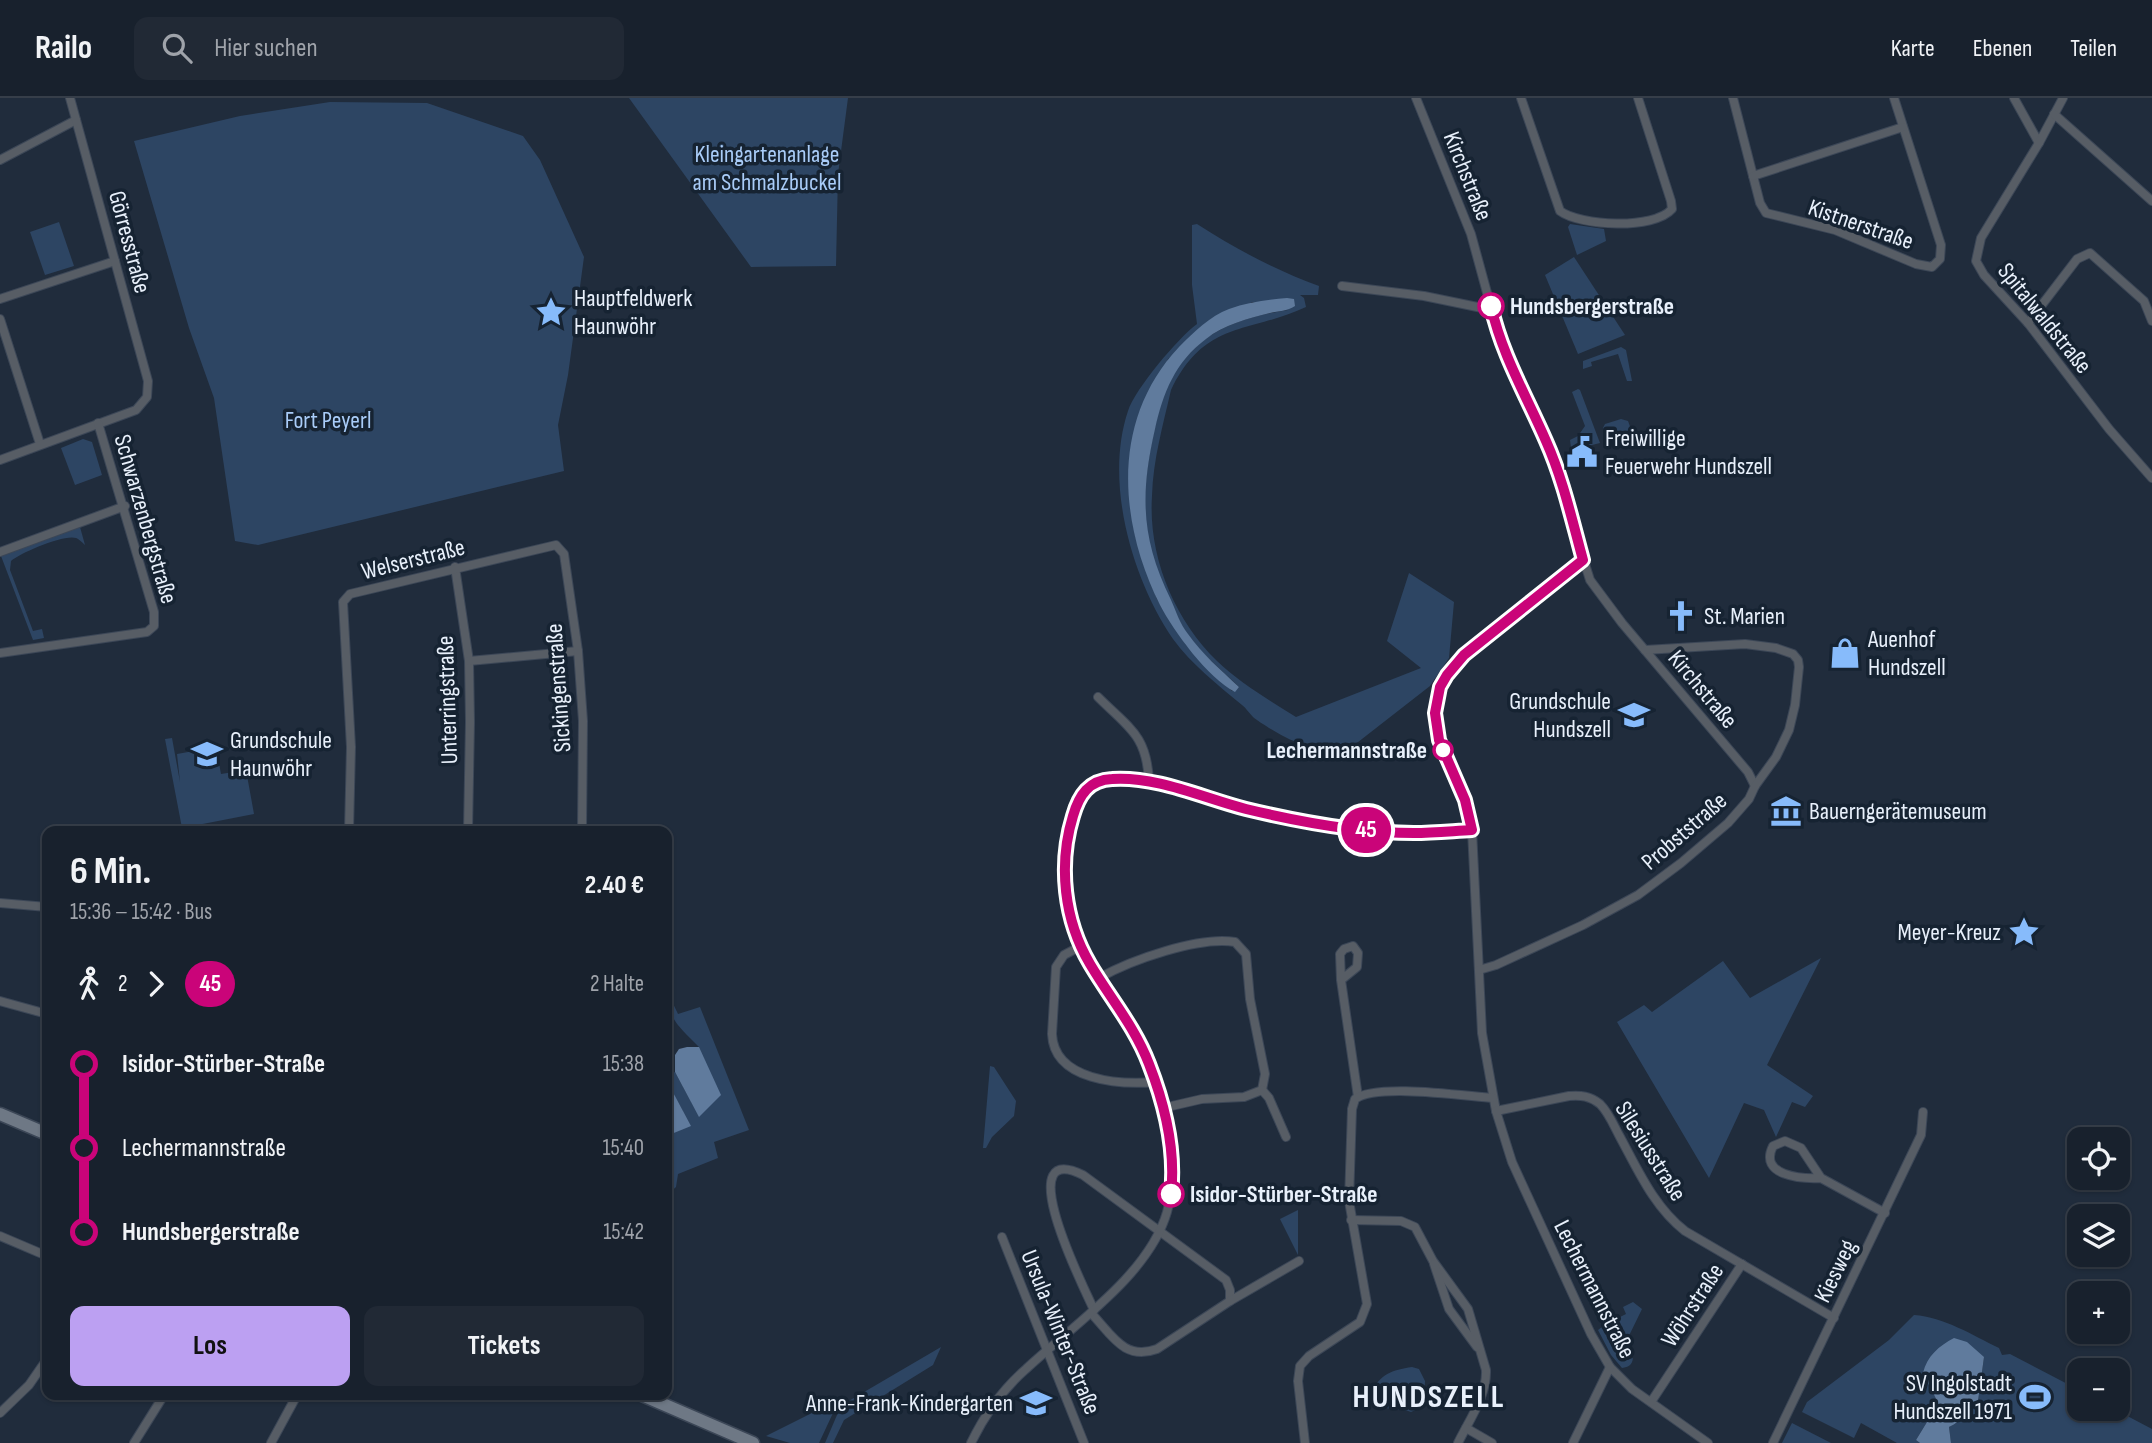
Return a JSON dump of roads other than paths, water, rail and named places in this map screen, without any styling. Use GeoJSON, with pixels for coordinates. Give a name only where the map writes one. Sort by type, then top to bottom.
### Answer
{"type":"FeatureCollection","features":[{"type":"Feature","properties":{"kind":"street","name":"Görresstraße"},"geometry":{"type":"LineString","coordinates":[[70,98],[148,381],[147,397],[136,410],[98,423]]}},
{"type":"Feature","properties":{"kind":"street","name":"Kirchstraße"},"geometry":{"type":"LineString","coordinates":[[1416,98],[1471,234],[1508,364],[1546,441],[1558,472],[1583,560],[1596,589],[1748,772],[1755,786]]}},
{"type":"Feature","properties":{"kind":"street"},"geometry":{"type":"LineString","coordinates":[[1521,98],[1560,211],[1573,218],[1630,225],[1665,215],[1672,209],[1638,98]]}},
{"type":"Feature","properties":{"kind":"street","name":"Kistnerstraße"},"geometry":{"type":"LineString","coordinates":[[1733,98],[1762,209],[1771,215],[1835,230],[1922,266],[1932,267],[1938,263],[1942,252],[1941,245],[1903,127]]}},
{"type":"Feature","properties":{"kind":"street"},"geometry":{"type":"LineString","coordinates":[[1753,176],[1903,127],[1894,98]]}},
{"type":"Feature","properties":{"kind":"street"},"geometry":{"type":"LineString","coordinates":[[2014,98],[2039,143]]}},
{"type":"Feature","properties":{"kind":"street","name":"Spitalwaldstraße"},"geometry":{"type":"LineString","coordinates":[[2063,98],[1981,238],[1976,261],[1984,275],[2028,323],[2109,429],[2152,478]]}},
{"type":"Feature","properties":{"kind":"street"},"geometry":{"type":"LineString","coordinates":[[2054,114],[2152,201]]}},
{"type":"Feature","properties":{"kind":"street"},"geometry":{"type":"LineString","coordinates":[[0,160],[76,120]]}},
{"type":"Feature","properties":{"kind":"street"},"geometry":{"type":"LineString","coordinates":[[2028,323],[2077,258],[2090,253],[2144,301],[2152,321]]}},
{"type":"Feature","properties":{"kind":"street"},"geometry":{"type":"LineString","coordinates":[[0,299],[115,261]]}},
{"type":"Feature","properties":{"kind":"street"},"geometry":{"type":"LineString","coordinates":[[1342,286],[1423,296],[1492,310]]}},
{"type":"Feature","properties":{"kind":"street"},"geometry":{"type":"LineString","coordinates":[[0,319],[40,444]]}},
{"type":"Feature","properties":{"kind":"street"},"geometry":{"type":"LineString","coordinates":[[0,460],[98,423]]}},
{"type":"Feature","properties":{"kind":"street","name":"Schwarzenbergstraße"},"geometry":{"type":"LineString","coordinates":[[0,653],[147,632],[154,625],[154,612],[98,423]]}},
{"type":"Feature","properties":{"kind":"street"},"geometry":{"type":"LineString","coordinates":[[0,552],[124,506]]}},
{"type":"Feature","properties":{"kind":"street","name":"Welserstraße"},"geometry":{"type":"LineString","coordinates":[[349,826],[351,747],[343,602],[350,594],[556,545]]}},
{"type":"Feature","properties":{"kind":"street","name":"Sickingenstraße"},"geometry":{"type":"LineString","coordinates":[[556,545],[564,554],[578,651],[583,721],[582,826]]}},
{"type":"Feature","properties":{"kind":"street","name":"Lechermannstraße"},"geometry":{"type":"LineString","coordinates":[[1583,560],[1464,655],[1440,687],[1435,713],[1439,740],[1465,800],[1472,830],[1482,1033],[1496,1111],[1512,1162],[1591,1334],[1610,1367],[1632,1389],[1707,1443]]}},
{"type":"Feature","properties":{"kind":"street","name":"Unterringstraße"},"geometry":{"type":"LineString","coordinates":[[455,568],[469,661],[468,826]]}},
{"type":"Feature","properties":{"kind":"street","name":"Probststraße"},"geometry":{"type":"LineString","coordinates":[[1479,970],[1496,965],[1583,925],[1638,895],[1681,863],[1728,822],[1749,799],[1776,757],[1789,730],[1795,705],[1798,660],[1793,654],[1776,648],[1745,644],[1645,650]]}},
{"type":"Feature","properties":{"kind":"street"},"geometry":{"type":"LineString","coordinates":[[469,661],[578,651]]}},
{"type":"Feature","properties":{"kind":"street"},"geometry":{"type":"LineString","coordinates":[[1097,697],[1142,742],[1149,765],[1149,782]]}},
{"type":"Feature","properties":{"kind":"street"},"geometry":{"type":"LineString","coordinates":[[971,1443],[985,1417],[1009,1387],[1093,1312],[1132,1270],[1160,1230],[1172,1186],[1171,1150],[1156,1082],[1139,1040],[1081,946],[1071,917],[1065,882],[1067,844],[1076,806],[1085,790],[1099,781],[1111,779],[1149,782],[1246,809],[1352,828],[1413,833],[1472,830]]}},
{"type":"Feature","properties":{"kind":"street"},"geometry":{"type":"LineString","coordinates":[[0,903],[42,907]]}},
{"type":"Feature","properties":{"kind":"street"},"geometry":{"type":"LineString","coordinates":[[1099,978],[1117,968],[1167,951],[1219,942],[1235,943],[1242,947],[1246,954],[1250,999],[1265,1074],[1262,1090]]}},
{"type":"Feature","properties":{"kind":"street"},"geometry":{"type":"LineString","coordinates":[[1081,946],[1064,955],[1056,967],[1052,1043],[1058,1057],[1064,1065],[1096,1077],[1116,1082],[1156,1082]]}},
{"type":"Feature","properties":{"kind":"street"},"geometry":{"type":"LineString","coordinates":[[1305,1443],[1298,1381],[1300,1366],[1309,1356],[1351,1330],[1366,1312],[1366,1296],[1351,1220],[1349,1182],[1352,1109],[1358,1097],[1341,980]]}},
{"type":"Feature","properties":{"kind":"street"},"geometry":{"type":"LineString","coordinates":[[0,1001],[42,1013]]}},
{"type":"Feature","properties":{"kind":"street"},"geometry":{"type":"LineString","coordinates":[[1163,1108],[1202,1099],[1244,1097],[1262,1090]]}},
{"type":"Feature","properties":{"kind":"street"},"geometry":{"type":"LineString","coordinates":[[1262,1090],[1269,1098],[1286,1137]]}},
{"type":"Feature","properties":{"kind":"street"},"geometry":{"type":"LineString","coordinates":[[1358,1097],[1388,1091],[1493,1098]]}},
{"type":"Feature","properties":{"kind":"street","name":"Silesiusstraße"},"geometry":{"type":"LineString","coordinates":[[1496,1111],[1569,1096],[1579,1095],[1593,1099],[1607,1113],[1648,1189],[1672,1221],[1834,1318]]}},
{"type":"Feature","properties":{"kind":"street","name":"Kiesweg"},"geometry":{"type":"LineString","coordinates":[[1773,1443],[1921,1135],[1923,1112]]}},
{"type":"Feature","properties":{"kind":"street"},"geometry":{"type":"LineString","coordinates":[[0,1114],[42,1132]]}},
{"type":"Feature","properties":{"kind":"street"},"geometry":{"type":"LineString","coordinates":[[1821,1178],[1801,1148],[1785,1141],[1773,1146],[1769,1158],[1771,1165],[1777,1170],[1796,1177],[1821,1178],[1885,1213]]}},
{"type":"Feature","properties":{"kind":"street"},"geometry":{"type":"LineString","coordinates":[[1230,1301],[1226,1280],[1083,1175],[1067,1169],[1053,1175],[1051,1195],[1060,1229],[1093,1312],[1123,1346],[1135,1353],[1157,1349],[1230,1301],[1299,1261]]}},
{"type":"Feature","properties":{"kind":"street"},"geometry":{"type":"LineString","coordinates":[[1351,1220],[1408,1223],[1420,1233],[1433,1261],[1468,1309],[1487,1380],[1458,1443]]}},
{"type":"Feature","properties":{"kind":"street"},"geometry":{"type":"LineString","coordinates":[[0,1236],[42,1254]]}},
{"type":"Feature","properties":{"kind":"street","name":"Ursula-Winter-Straße"},"geometry":{"type":"LineString","coordinates":[[1002,1237],[1084,1443]]}},
{"type":"Feature","properties":{"kind":"street"},"geometry":{"type":"LineString","coordinates":[[1433,1261],[1448,1309],[1480,1350]]}},
{"type":"Feature","properties":{"kind":"street","name":"Wöhrstraße"},"geometry":{"type":"LineString","coordinates":[[1651,1402],[1742,1264]]}},
{"type":"Feature","properties":{"kind":"street"},"geometry":{"type":"LineString","coordinates":[[0,1413],[29,1385],[42,1366]]}},
{"type":"Feature","properties":{"kind":"street"},"geometry":{"type":"LineString","coordinates":[[1573,1443],[1610,1367]]}},
{"type":"Feature","properties":{"kind":"street"},"geometry":{"type":"LineString","coordinates":[[134,1443],[161,1400]]}},
{"type":"Feature","properties":{"kind":"street"},"geometry":{"type":"LineString","coordinates":[[271,1443],[294,1400]]}},
{"type":"Feature","properties":{"kind":"street"},"geometry":{"type":"LineString","coordinates":[[654,1400],[753,1443]]}},
{"type":"Feature","properties":{"kind":"street"},"geometry":{"type":"LineString","coordinates":[[1466,1428],[1492,1443]]}},
{"type":"Feature","properties":{"kind":"place","name":"Hundsbergerstraße"},"geometry":{"type":"Point","coordinates":[1491,306]}},
{"type":"Feature","properties":{"kind":"place","name":"Hauptfeldwerk Haunwöhr"},"geometry":{"type":"Point","coordinates":[551,312]}},
{"type":"Feature","properties":{"kind":"place","name":"Freiwillige Feuerwehr Hundszell"},"geometry":{"type":"Point","coordinates":[1582,452]}},
{"type":"Feature","properties":{"kind":"place","name":"St. Marien"},"geometry":{"type":"Point","coordinates":[1681,616]}},
{"type":"Feature","properties":{"kind":"place","name":"Auenhof Hundszell"},"geometry":{"type":"Point","coordinates":[1845,653]}},
{"type":"Feature","properties":{"kind":"place","name":"Grundschule Hundszell"},"geometry":{"type":"Point","coordinates":[1634,715]}},
{"type":"Feature","properties":{"kind":"place","name":"Lechermannstraße"},"geometry":{"type":"Point","coordinates":[1443,750]}},
{"type":"Feature","properties":{"kind":"place","name":"Grundschule Haunwöhr"},"geometry":{"type":"Point","coordinates":[207,754]}},
{"type":"Feature","properties":{"kind":"place","name":"Bauerngerätemuseum"},"geometry":{"type":"Point","coordinates":[1786,811]}},
{"type":"Feature","properties":{"kind":"place","name":"Meyer-Kreuz"},"geometry":{"type":"Point","coordinates":[2024,932]}},
{"type":"Feature","properties":{"kind":"place","name":"Isidor-Stürber-Straße"},"geometry":{"type":"Point","coordinates":[1171,1194]}},
{"type":"Feature","properties":{"kind":"place","name":"SV Ingolstadt Hundszell 1971"},"geometry":{"type":"Point","coordinates":[2035,1397]}},
{"type":"Feature","properties":{"kind":"place","name":"Anne-Frank-Kindergarten"},"geometry":{"type":"Point","coordinates":[1036,1403]}},
{"type":"Feature","properties":{"kind":"district","name":"HUNDSZELL"},"geometry":{"type":"Point","coordinates":[1429,1396]}},
{"type":"Feature","properties":{"kind":"park label","name":"Kleingartenanlage am Schmalzbuckel"},"geometry":{"type":"Point","coordinates":[767,168]}},
{"type":"Feature","properties":{"kind":"park label","name":"Fort Peyerl"},"geometry":{"type":"Point","coordinates":[328,420]}}]}
